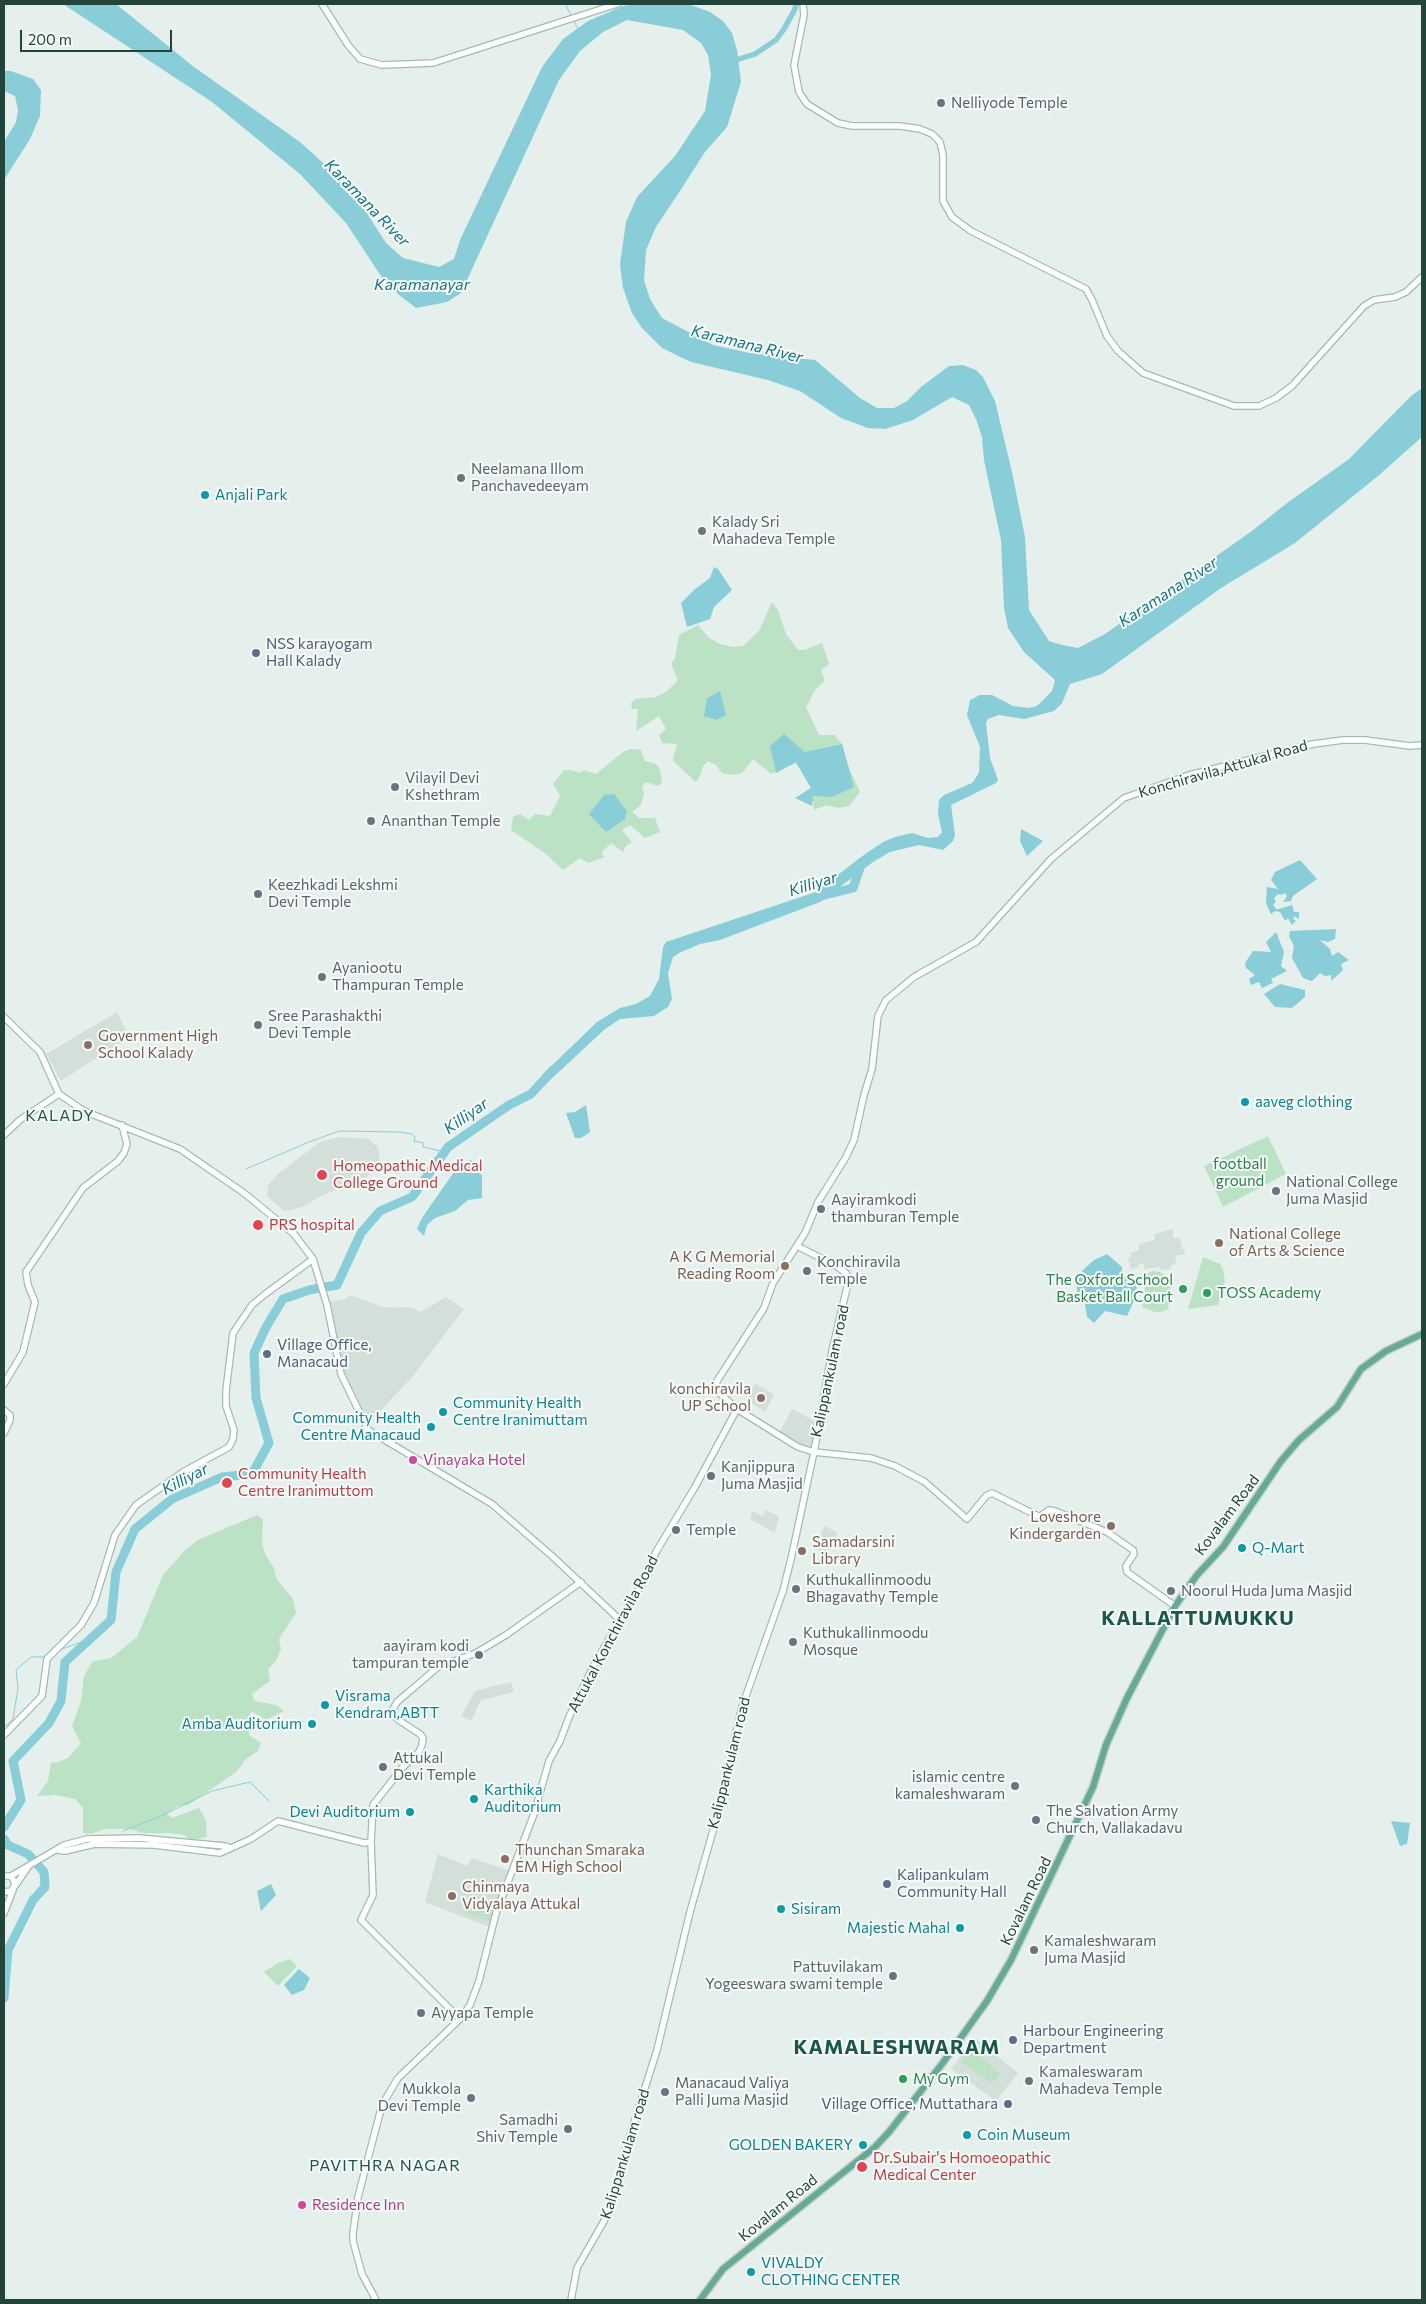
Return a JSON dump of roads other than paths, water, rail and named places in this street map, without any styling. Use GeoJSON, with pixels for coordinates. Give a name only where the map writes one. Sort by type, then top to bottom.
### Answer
{"type":"FeatureCollection","features":[{"type":"Feature","properties":{"kind":"main road","name":"Kovalam Road"},"geometry":{"type":"LineString","coordinates":[[700,2300],[724,2269],[875,2147],[890,2132],[947,2058],[988,2001],[1011,1960],[1057,1866],[1092,1787],[1106,1745],[1127,1698],[1175,1606],[1197,1575],[1223,1547],[1281,1462],[1299,1440],[1336,1407],[1361,1369],[1386,1351],[1422,1334]]}},
{"type":"Feature","properties":{"kind":"street"},"geometry":{"type":"LineString","coordinates":[[322,4],[348,45],[360,59],[382,65],[433,62],[617,4]]}},
{"type":"Feature","properties":{"kind":"street"},"geometry":{"type":"LineString","coordinates":[[803,4],[804,15],[794,65],[798,92],[807,104],[838,123],[852,126],[900,126],[932,134],[940,142],[943,155],[943,201],[952,217],[971,231],[1079,284],[1086,290],[1112,343],[1118,351],[1143,373],[1234,406],[1258,406],[1276,398],[1292,386],[1364,306],[1374,300],[1398,296],[1414,285],[1422,276]]}},
{"type":"Feature","properties":{"kind":"street","name":"Konchiravila,Attukal Road"},"geometry":{"type":"LineString","coordinates":[[737,1409],[714,1389],[717,1381],[764,1308],[774,1283],[797,1246],[818,1202],[854,1140],[872,1069],[878,1016],[886,1000],[914,977],[976,942],[1051,859],[1112,806],[1124,798],[1172,780],[1313,744],[1344,740],[1365,740],[1410,746],[1422,745]]}},
{"type":"Feature","properties":{"kind":"street"},"geometry":{"type":"LineString","coordinates":[[4,1016],[40,1052],[59,1094],[84,1111],[180,1149],[244,1194],[294,1234],[313,1260],[325,1298],[341,1374],[368,1430],[492,1504],[581,1582],[619,1619]]}},
{"type":"Feature","properties":{"kind":"street"},"geometry":{"type":"LineString","coordinates":[[4,1135],[21,1119],[59,1094]]}},
{"type":"Feature","properties":{"kind":"street"},"geometry":{"type":"LineString","coordinates":[[4,1384],[23,1352],[34,1308],[35,1302],[28,1285],[26,1272],[83,1188],[118,1161],[124,1153],[127,1144],[122,1125]]}},
{"type":"Feature","properties":{"kind":"street","name":"Kalippankulam road"},"geometry":{"type":"LineString","coordinates":[[571,2300],[576,2268],[604,2221],[615,2193],[627,2145],[657,2050],[690,1912],[714,1827],[742,1707],[783,1591],[814,1452],[832,1351],[849,1279],[846,1273],[835,1265],[797,1246]]}},
{"type":"Feature","properties":{"kind":"street"},"geometry":{"type":"LineString","coordinates":[[4,1735],[42,1696],[47,1659],[81,1625],[94,1603],[115,1535],[136,1505],[183,1472],[229,1447],[233,1439],[234,1430],[226,1406],[226,1391],[234,1333],[258,1300],[313,1260]]}},
{"type":"Feature","properties":{"kind":"street"},"geometry":{"type":"LineString","coordinates":[[737,1409],[798,1447],[814,1452],[871,1458],[895,1466],[925,1482],[967,1519],[986,1496],[992,1493],[1038,1516],[1049,1510],[1106,1532],[1133,1550],[1134,1554],[1126,1566],[1127,1572],[1175,1606]]}},
{"type":"Feature","properties":{"kind":"street","name":"Attukal Konchiravila Road"},"geometry":{"type":"LineString","coordinates":[[376,2300],[362,2274],[353,2241],[353,2233],[358,2197],[382,2105],[398,2078],[460,2019],[470,2005],[479,1981],[496,1913],[536,1806],[550,1762],[595,1663],[619,1619],[648,1573],[656,1552],[695,1487],[737,1409]]}},
{"type":"Feature","properties":{"kind":"street"},"geometry":{"type":"LineString","coordinates":[[4,1410],[10,1415],[10,1420],[4,1433]]}},
{"type":"Feature","properties":{"kind":"street"},"geometry":{"type":"LineString","coordinates":[[460,2019],[360,1920],[373,1895],[371,1842],[373,1805],[402,1768],[419,1752],[422,1745],[423,1738],[420,1734],[391,1713],[397,1702],[438,1667],[476,1653],[506,1635],[581,1582]]}},
{"type":"Feature","properties":{"kind":"street"},"geometry":{"type":"LineString","coordinates":[[6,1875],[30,1864],[49,1852],[65,1851],[95,1844],[154,1845],[220,1853],[251,1839],[278,1821],[364,1843],[371,1842]]}},
{"type":"Feature","properties":{"kind":"street"},"geometry":{"type":"LineString","coordinates":[[4,1912],[14,1888],[30,1864]]}},
{"type":"Feature","properties":{"kind":"street"},"geometry":{"type":"LineString","coordinates":[[6,1875],[14,1880],[14,1888]]}},
{"type":"Feature","properties":{"kind":"street"},"geometry":{"type":"LineString","coordinates":[[4,1892],[14,1888]]}},
{"type":"Feature","properties":{"kind":"street"},"geometry":{"type":"LineString","coordinates":[[4,1903],[4,1912]]}},
{"type":"Feature","properties":{"kind":"water","name":"Karamanayar"},"geometry":{"type":"Polygon","coordinates":[[[63,4],[116,4],[194,67],[300,142],[333,172],[366,212],[386,243],[403,258],[439,267],[454,259],[460,240],[542,67],[563,39],[588,21],[623,6],[636,4],[688,4],[710,12],[723,21],[732,33],[737,50],[741,82],[727,127],[705,152],[656,227],[646,250],[644,280],[650,299],[662,318],[713,345],[750,353],[815,360],[860,398],[877,408],[894,408],[907,401],[921,387],[949,366],[963,365],[976,370],[983,377],[995,401],[1012,472],[1025,537],[1029,610],[1049,641],[1078,648],[1105,634],[1252,531],[1287,503],[1349,459],[1411,396],[1422,388],[1422,437],[1378,476],[1295,543],[1221,588],[1102,674],[1070,684],[1062,703],[1054,711],[1024,719],[999,715],[988,719],[986,723],[990,758],[998,780],[996,783],[951,805],[955,835],[953,841],[943,850],[919,845],[890,852],[873,862],[820,902],[720,940],[700,944],[679,953],[673,957],[668,973],[672,999],[668,1007],[654,1016],[620,1019],[605,1029],[548,1082],[542,1075],[597,1022],[620,1008],[636,1004],[650,996],[659,979],[663,947],[666,942],[816,892],[861,857],[883,842],[895,837],[912,833],[928,838],[938,837],[942,832],[938,814],[939,800],[944,795],[972,783],[979,773],[980,747],[967,715],[970,700],[980,695],[992,695],[1013,706],[1029,708],[1037,706],[1052,691],[1055,680],[1024,652],[1008,628],[1004,608],[1001,540],[984,460],[982,437],[976,419],[969,405],[952,397],[913,420],[885,429],[868,428],[841,418],[800,391],[768,380],[691,362],[662,348],[642,328],[632,313],[623,288],[620,264],[626,222],[637,197],[675,156],[705,111],[711,75],[708,55],[701,43],[683,30],[627,20],[603,32],[580,51],[559,80],[461,293],[447,302],[416,308],[383,279],[346,223],[300,174],[212,102],[63,4]]]}},
{"type":"Feature","properties":{"kind":"water"},"geometry":{"type":"Polygon","coordinates":[[[4,71],[11,71],[33,79],[41,90],[40,116],[30,139],[4,180],[4,142],[16,122],[18,110],[15,96],[4,91],[4,71]]]}},
{"type":"Feature","properties":{"kind":"water"},"geometry":{"type":"Polygon","coordinates":[[[714,567],[718,569],[732,590],[714,607],[710,619],[687,627],[681,603],[710,578],[714,567]]]}},
{"type":"Feature","properties":{"kind":"water"},"geometry":{"type":"Polygon","coordinates":[[[720,691],[726,715],[716,720],[704,716],[707,698],[720,691]]]}},
{"type":"Feature","properties":{"kind":"water"},"geometry":{"type":"Polygon","coordinates":[[[784,734],[805,752],[842,744],[854,787],[832,797],[813,796],[812,806],[795,798],[811,788],[796,762],[776,773],[770,746],[784,734]]]}},
{"type":"Feature","properties":{"kind":"water"},"geometry":{"type":"Polygon","coordinates":[[[614,794],[627,811],[625,819],[606,832],[589,814],[604,795],[614,794]]]}},
{"type":"Feature","properties":{"kind":"water"},"geometry":{"type":"Polygon","coordinates":[[[1021,829],[1043,841],[1027,856],[1020,841],[1021,829]]]}},
{"type":"Feature","properties":{"kind":"water"},"geometry":{"type":"Polygon","coordinates":[[[1300,860],[1317,879],[1293,896],[1291,901],[1283,902],[1287,896],[1285,893],[1278,894],[1274,898],[1276,902],[1273,905],[1276,909],[1279,909],[1292,905],[1294,912],[1299,912],[1299,919],[1294,916],[1293,919],[1296,921],[1292,925],[1288,918],[1285,921],[1280,912],[1275,911],[1271,914],[1266,903],[1267,887],[1278,889],[1271,880],[1275,872],[1300,860]]]}},
{"type":"Feature","properties":{"kind":"water"},"geometry":{"type":"Polygon","coordinates":[[[1336,929],[1335,939],[1328,942],[1320,940],[1330,949],[1332,956],[1338,952],[1349,960],[1341,964],[1343,970],[1331,981],[1331,975],[1325,976],[1320,973],[1312,981],[1303,978],[1292,958],[1294,946],[1289,936],[1290,931],[1336,929]]]}},
{"type":"Feature","properties":{"kind":"water"},"geometry":{"type":"Polygon","coordinates":[[[1276,932],[1284,952],[1281,966],[1287,971],[1271,979],[1273,983],[1262,988],[1259,982],[1251,985],[1249,979],[1255,975],[1246,968],[1245,963],[1253,951],[1271,952],[1266,942],[1276,932]]]}},
{"type":"Feature","properties":{"kind":"water"},"geometry":{"type":"Polygon","coordinates":[[[1280,984],[1305,990],[1305,997],[1292,1008],[1275,1007],[1264,994],[1280,984]]]}},
{"type":"Feature","properties":{"kind":"water"},"geometry":{"type":"Polygon","coordinates":[[[586,1105],[590,1132],[581,1138],[575,1138],[566,1113],[575,1112],[586,1105]]]}},
{"type":"Feature","properties":{"kind":"water"},"geometry":{"type":"Polygon","coordinates":[[[471,1160],[482,1176],[482,1198],[468,1200],[455,1211],[435,1218],[427,1225],[424,1236],[417,1229],[422,1218],[456,1169],[471,1160]]]}},
{"type":"Feature","properties":{"kind":"water"},"geometry":{"type":"Polygon","coordinates":[[[1107,1254],[1122,1267],[1122,1275],[1136,1283],[1137,1294],[1127,1316],[1105,1311],[1094,1323],[1087,1317],[1085,1304],[1077,1297],[1077,1281],[1082,1271],[1094,1260],[1107,1254]]]}},
{"type":"Feature","properties":{"kind":"water"},"geometry":{"type":"Polygon","coordinates":[[[1391,1821],[1410,1823],[1407,1844],[1400,1846],[1391,1821]]]}},
{"type":"Feature","properties":{"kind":"water"},"geometry":{"type":"Polygon","coordinates":[[[271,1884],[276,1895],[261,1911],[257,1891],[271,1884]]]}},
{"type":"Feature","properties":{"kind":"water"},"geometry":{"type":"Polygon","coordinates":[[[299,1969],[310,1978],[304,1990],[292,1995],[284,1985],[299,1969]]]}},
{"type":"Feature","properties":{"kind":"waterway"},"geometry":{"type":"LineString","coordinates":[[565,4],[571,15]]}},
{"type":"Feature","properties":{"kind":"waterway"},"geometry":{"type":"LineString","coordinates":[[733,61],[755,54],[776,40],[784,29],[796,4]]}},
{"type":"Feature","properties":{"kind":"waterway"},"geometry":{"type":"LineString","coordinates":[[574,21],[578,29]]}},
{"type":"Feature","properties":{"kind":"waterway","name":"Killiyar"},"geometry":{"type":"LineString","coordinates":[[821,896],[853,888],[862,862]]}},
{"type":"Feature","properties":{"kind":"waterway","name":"Killiyar"},"geometry":{"type":"LineString","coordinates":[[4,1827],[21,1800],[13,1761],[49,1723],[61,1701],[65,1662],[111,1620],[116,1572],[135,1529],[172,1499],[222,1477],[252,1474],[269,1443],[256,1398],[254,1353],[265,1329],[283,1299],[309,1290],[337,1285],[361,1233],[380,1211],[412,1197],[448,1147],[509,1105],[531,1094],[553,1070]]}},
{"type":"Feature","properties":{"kind":"waterway"},"geometry":{"type":"LineString","coordinates":[[246,1169],[339,1131],[400,1132],[412,1134],[415,1137],[414,1141],[424,1143],[423,1147],[445,1152]]}},
{"type":"Feature","properties":{"kind":"waterway"},"geometry":{"type":"LineString","coordinates":[[62,1649],[90,1639]]}},
{"type":"Feature","properties":{"kind":"waterway"},"geometry":{"type":"LineString","coordinates":[[4,1728],[13,1719],[18,1688],[16,1670],[31,1657],[45,1657]]}},
{"type":"Feature","properties":{"kind":"waterway"},"geometry":{"type":"LineString","coordinates":[[123,1831],[161,1816],[212,1791],[250,1782],[269,1801]]}},
{"type":"Feature","properties":{"kind":"waterway","name":"Killiyar"},"geometry":{"type":"LineString","coordinates":[[4,1839],[8,1845],[28,1854],[44,1872],[45,1887],[33,1900],[8,1950],[4,1998]]}},
{"type":"Feature","properties":{"kind":"place","name":"Nelliyode Temple"},"geometry":{"type":"Point","coordinates":[941,103]}},
{"type":"Feature","properties":{"kind":"place","name":"Neelamana Illom Panchavedeeyam"},"geometry":{"type":"Point","coordinates":[461,478]}},
{"type":"Feature","properties":{"kind":"place","name":"Anjali Park"},"geometry":{"type":"Point","coordinates":[205,495]}},
{"type":"Feature","properties":{"kind":"place","name":"Kalady Sri Mahadeva Temple"},"geometry":{"type":"Point","coordinates":[702,531]}},
{"type":"Feature","properties":{"kind":"place","name":"NSS karayogam Hall Kalady"},"geometry":{"type":"Point","coordinates":[256,653]}},
{"type":"Feature","properties":{"kind":"place","name":"Vilayil Devi Kshethram"},"geometry":{"type":"Point","coordinates":[395,787]}},
{"type":"Feature","properties":{"kind":"place","name":"Ananthan Temple"},"geometry":{"type":"Point","coordinates":[371,821]}},
{"type":"Feature","properties":{"kind":"place","name":"Keezhkadi Lekshmi Devi Temple"},"geometry":{"type":"Point","coordinates":[258,894]}},
{"type":"Feature","properties":{"kind":"place","name":"Ayaniootu Thampuran Temple"},"geometry":{"type":"Point","coordinates":[322,977]}},
{"type":"Feature","properties":{"kind":"place","name":"Sree Parashakthi Devi Temple"},"geometry":{"type":"Point","coordinates":[258,1025]}},
{"type":"Feature","properties":{"kind":"place","name":"Government High School Kalady"},"geometry":{"type":"Point","coordinates":[88,1045]}},
{"type":"Feature","properties":{"kind":"place","name":"aaveg clothing"},"geometry":{"type":"Point","coordinates":[1245,1102]}},
{"type":"Feature","properties":{"kind":"place","name":"Homeopathic Medical College Ground"},"geometry":{"type":"Point","coordinates":[322,1175]}},
{"type":"Feature","properties":{"kind":"place","name":"National College Juma Masjid"},"geometry":{"type":"Point","coordinates":[1276,1191]}},
{"type":"Feature","properties":{"kind":"place","name":"Aayiramkodi thamburan Temple"},"geometry":{"type":"Point","coordinates":[821,1209]}},
{"type":"Feature","properties":{"kind":"place","name":"PRS hospital"},"geometry":{"type":"Point","coordinates":[258,1225]}},
{"type":"Feature","properties":{"kind":"place","name":"National College of Arts & Science"},"geometry":{"type":"Point","coordinates":[1219,1243]}},
{"type":"Feature","properties":{"kind":"place","name":"A K G Memorial Reading Room"},"geometry":{"type":"Point","coordinates":[785,1266]}},
{"type":"Feature","properties":{"kind":"place","name":"Konchiravila Temple"},"geometry":{"type":"Point","coordinates":[807,1271]}},
{"type":"Feature","properties":{"kind":"place","name":"The Oxford School Basket Ball Court"},"geometry":{"type":"Point","coordinates":[1183,1289]}},
{"type":"Feature","properties":{"kind":"place","name":"TOSS Academy"},"geometry":{"type":"Point","coordinates":[1207,1293]}},
{"type":"Feature","properties":{"kind":"place","name":"Village Office, Manacaud"},"geometry":{"type":"Point","coordinates":[267,1354]}},
{"type":"Feature","properties":{"kind":"place","name":"konchiravila UP School"},"geometry":{"type":"Point","coordinates":[761,1398]}},
{"type":"Feature","properties":{"kind":"place","name":"Community Health Centre Iranimuttam"},"geometry":{"type":"Point","coordinates":[443,1412]}},
{"type":"Feature","properties":{"kind":"place","name":"Community Health Centre Manacaud"},"geometry":{"type":"Point","coordinates":[431,1427]}},
{"type":"Feature","properties":{"kind":"place","name":"Vinayaka Hotel"},"geometry":{"type":"Point","coordinates":[413,1460]}},
{"type":"Feature","properties":{"kind":"place","name":"Kanjippura Juma Masjid"},"geometry":{"type":"Point","coordinates":[711,1476]}},
{"type":"Feature","properties":{"kind":"place","name":"Community Health Centre Iranimuttom"},"geometry":{"type":"Point","coordinates":[227,1483]}},
{"type":"Feature","properties":{"kind":"place","name":"Loveshore Kindergarden"},"geometry":{"type":"Point","coordinates":[1111,1526]}},
{"type":"Feature","properties":{"kind":"place","name":"Temple"},"geometry":{"type":"Point","coordinates":[676,1530]}},
{"type":"Feature","properties":{"kind":"place","name":"Q-Mart"},"geometry":{"type":"Point","coordinates":[1242,1548]}},
{"type":"Feature","properties":{"kind":"place","name":"Samadarsini Library"},"geometry":{"type":"Point","coordinates":[802,1551]}},
{"type":"Feature","properties":{"kind":"place","name":"Kuthukallinmoodu Bhagavathy Temple"},"geometry":{"type":"Point","coordinates":[796,1589]}},
{"type":"Feature","properties":{"kind":"place","name":"Noorul Huda Juma Masjid"},"geometry":{"type":"Point","coordinates":[1171,1591]}},
{"type":"Feature","properties":{"kind":"place","name":"Kuthukallinmoodu Mosque"},"geometry":{"type":"Point","coordinates":[793,1642]}},
{"type":"Feature","properties":{"kind":"place","name":"aayiram kodi tampuran temple"},"geometry":{"type":"Point","coordinates":[479,1655]}},
{"type":"Feature","properties":{"kind":"place","name":"Visrama Kendram,ABTT"},"geometry":{"type":"Point","coordinates":[325,1705]}},
{"type":"Feature","properties":{"kind":"place","name":"Amba Auditorium"},"geometry":{"type":"Point","coordinates":[312,1724]}},
{"type":"Feature","properties":{"kind":"place","name":"Attukal Devi Temple"},"geometry":{"type":"Point","coordinates":[383,1767]}},
{"type":"Feature","properties":{"kind":"place","name":"islamic centre kamaleshwaram"},"geometry":{"type":"Point","coordinates":[1015,1786]}},
{"type":"Feature","properties":{"kind":"place","name":"Karthika Auditorium"},"geometry":{"type":"Point","coordinates":[474,1799]}},
{"type":"Feature","properties":{"kind":"place","name":"Devi Auditorium"},"geometry":{"type":"Point","coordinates":[410,1812]}},
{"type":"Feature","properties":{"kind":"place","name":"The Salvation Army Church, Vallakadavu"},"geometry":{"type":"Point","coordinates":[1036,1820]}},
{"type":"Feature","properties":{"kind":"place","name":"Thunchan Smaraka EM High School"},"geometry":{"type":"Point","coordinates":[505,1859]}},
{"type":"Feature","properties":{"kind":"place","name":"Kalipankulam Community Hall"},"geometry":{"type":"Point","coordinates":[887,1884]}},
{"type":"Feature","properties":{"kind":"place","name":"Chinmaya Vidyalaya Attukal"},"geometry":{"type":"Point","coordinates":[452,1896]}},
{"type":"Feature","properties":{"kind":"place","name":"Sisiram"},"geometry":{"type":"Point","coordinates":[781,1909]}},
{"type":"Feature","properties":{"kind":"place","name":"Majestic Mahal"},"geometry":{"type":"Point","coordinates":[960,1928]}},
{"type":"Feature","properties":{"kind":"place","name":"Kamaleshwaram Juma Masjid"},"geometry":{"type":"Point","coordinates":[1034,1950]}},
{"type":"Feature","properties":{"kind":"place","name":"Pattuvilakam Yogeeswara swami temple"},"geometry":{"type":"Point","coordinates":[893,1976]}},
{"type":"Feature","properties":{"kind":"place","name":"Ayyapa Temple"},"geometry":{"type":"Point","coordinates":[421,2013]}},
{"type":"Feature","properties":{"kind":"place","name":"Harbour Engineering Department"},"geometry":{"type":"Point","coordinates":[1013,2040]}},
{"type":"Feature","properties":{"kind":"place","name":"My Gym"},"geometry":{"type":"Point","coordinates":[903,2079]}},
{"type":"Feature","properties":{"kind":"place","name":"Kamaleswaram Mahadeva Temple"},"geometry":{"type":"Point","coordinates":[1029,2081]}},
{"type":"Feature","properties":{"kind":"place","name":"Manacaud Valiya Palli Juma Masjid"},"geometry":{"type":"Point","coordinates":[665,2092]}},
{"type":"Feature","properties":{"kind":"place","name":"Mukkola Devi Temple"},"geometry":{"type":"Point","coordinates":[471,2098]}},
{"type":"Feature","properties":{"kind":"place","name":"Village Office, Muttathara"},"geometry":{"type":"Point","coordinates":[1008,2104]}},
{"type":"Feature","properties":{"kind":"place","name":"Samadhi Shiv Temple"},"geometry":{"type":"Point","coordinates":[568,2129]}},
{"type":"Feature","properties":{"kind":"place","name":"Coin Museum"},"geometry":{"type":"Point","coordinates":[967,2135]}},
{"type":"Feature","properties":{"kind":"place","name":"GOLDEN BAKERY"},"geometry":{"type":"Point","coordinates":[863,2145]}},
{"type":"Feature","properties":{"kind":"place","name":"Dr.Subair's Homoeopathic Medical Center"},"geometry":{"type":"Point","coordinates":[862,2167]}},
{"type":"Feature","properties":{"kind":"place","name":"Residence Inn"},"geometry":{"type":"Point","coordinates":[302,2205]}},
{"type":"Feature","properties":{"kind":"place","name":"VIVALDY CLOTHING CENTER"},"geometry":{"type":"Point","coordinates":[751,2272]}},
{"type":"Feature","properties":{"kind":"district","name":"KALADY"},"geometry":{"type":"Point","coordinates":[60,1116]}},
{"type":"Feature","properties":{"kind":"district","name":"KALLATTUMUKKU"},"geometry":{"type":"Point","coordinates":[1198,1618]}},
{"type":"Feature","properties":{"kind":"district","name":"KAMALESHWARAM"},"geometry":{"type":"Point","coordinates":[897,2047]}},
{"type":"Feature","properties":{"kind":"district","name":"PAVITHRA NAGAR"},"geometry":{"type":"Point","coordinates":[385,2166]}},
{"type":"Feature","properties":{"kind":"water label","name":"Karamana River"},"geometry":{"type":"Point","coordinates":[367,203]}},
{"type":"Feature","properties":{"kind":"water label","name":"Karamana River"},"geometry":{"type":"Point","coordinates":[747,344]}},
{"type":"Feature","properties":{"kind":"water label","name":"Karamana River"},"geometry":{"type":"Point","coordinates":[1168,592]}},
{"type":"Feature","properties":{"kind":"park label","name":"football ground"},"geometry":{"type":"Point","coordinates":[1240,1172]}}]}
